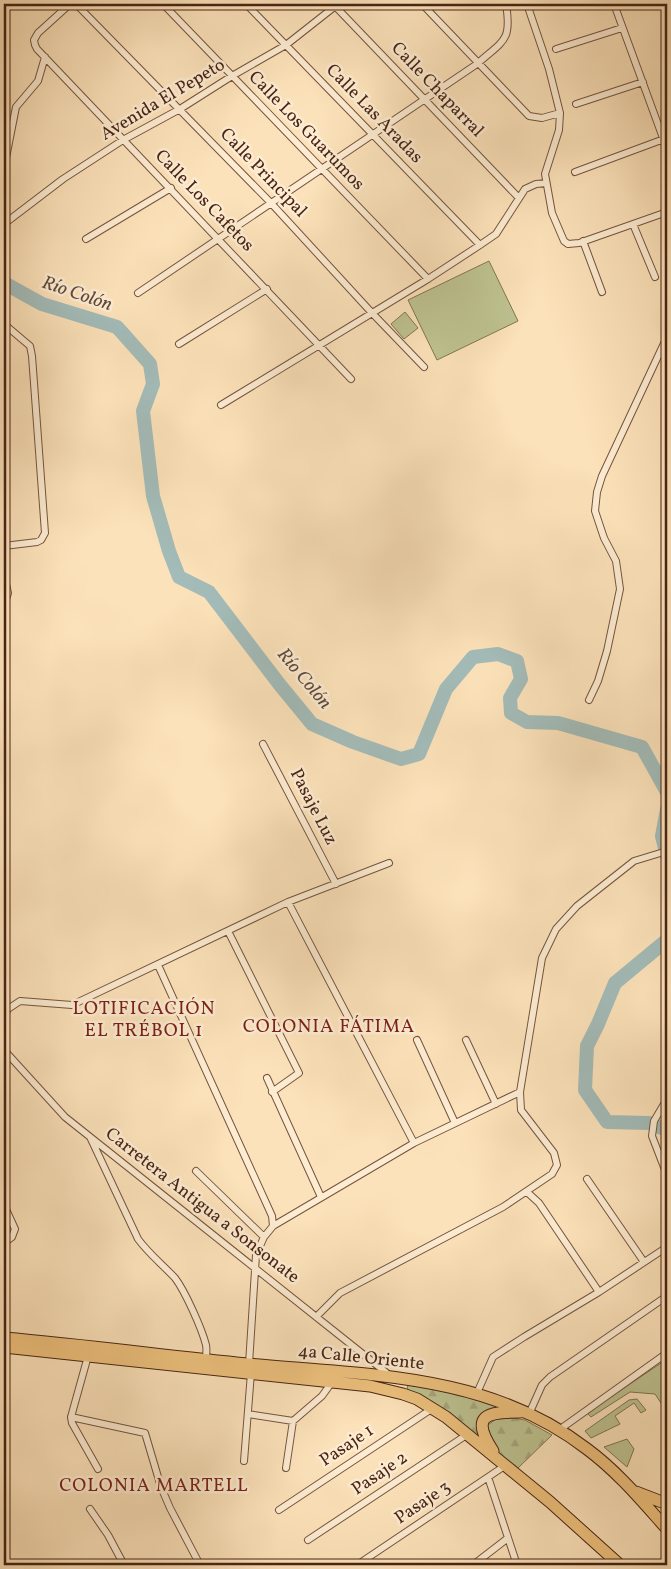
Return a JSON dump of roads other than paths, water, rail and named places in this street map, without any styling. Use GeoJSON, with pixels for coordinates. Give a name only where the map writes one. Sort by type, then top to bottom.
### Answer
{"type":"FeatureCollection","features":[{"type":"Feature","properties":{"kind":"highway","name":"4a Calle Oriente"},"geometry":{"type":"LineString","coordinates":[[5,1340],[206,1360],[250,1369],[370,1386],[416,1399],[433,1408],[468,1434],[620,1565]]}},
{"type":"Feature","properties":{"kind":"highway","name":"4a Calle Oriente"},"geometry":{"type":"LineString","coordinates":[[5,1340],[88,1356],[250,1369],[391,1376],[478,1393],[527,1413],[559,1430],[602,1461],[634,1491],[667,1529]]}},
{"type":"Feature","properties":{"kind":"highway"},"geometry":{"type":"LineString","coordinates":[[501,1461],[487,1440],[482,1423],[484,1417],[493,1413],[527,1413]]}},
{"type":"Feature","properties":{"kind":"highway"},"geometry":{"type":"LineString","coordinates":[[634,1491],[667,1504]]}},
{"type":"Feature","properties":{"kind":"street","name":"Calle Los Cafetos"},"geometry":{"type":"LineString","coordinates":[[70,4],[38,32],[34,40],[35,45],[351,379]]}},
{"type":"Feature","properties":{"kind":"street","name":"Calle Principal"},"geometry":{"type":"LineString","coordinates":[[76,4],[271,203],[424,367]]}},
{"type":"Feature","properties":{"kind":"street","name":"Calle Los Guarumos"},"geometry":{"type":"LineString","coordinates":[[163,4],[428,279]]}},
{"type":"Feature","properties":{"kind":"street","name":"Calle Las Aradas"},"geometry":{"type":"LineString","coordinates":[[246,4],[480,245]]}},
{"type":"Feature","properties":{"kind":"street"},"geometry":{"type":"LineString","coordinates":[[422,4],[529,116],[542,118],[560,113]]}},
{"type":"Feature","properties":{"kind":"street"},"geometry":{"type":"LineString","coordinates":[[527,4],[549,68],[560,113],[559,130],[544,174],[552,213],[564,241],[568,244],[583,241],[667,212]]}},
{"type":"Feature","properties":{"kind":"street"},"geometry":{"type":"LineString","coordinates":[[614,4],[667,149]]}},
{"type":"Feature","properties":{"kind":"street","name":"Avenida El Pepeto"},"geometry":{"type":"LineString","coordinates":[[4,224],[63,179],[123,140],[180,109],[286,45],[336,5]]}},
{"type":"Feature","properties":{"kind":"street","name":"Calle Chaparral"},"geometry":{"type":"LineString","coordinates":[[336,5],[518,197]]}},
{"type":"Feature","properties":{"kind":"street"},"geometry":{"type":"LineString","coordinates":[[138,293],[478,64],[504,40],[508,32],[509,21],[505,5]]}},
{"type":"Feature","properties":{"kind":"street"},"geometry":{"type":"LineString","coordinates":[[556,50],[622,28]]}},
{"type":"Feature","properties":{"kind":"street"},"geometry":{"type":"LineString","coordinates":[[4,168],[4,158],[16,106],[38,81],[45,57]]}},
{"type":"Feature","properties":{"kind":"street"},"geometry":{"type":"LineString","coordinates":[[576,104],[643,82]]}},
{"type":"Feature","properties":{"kind":"street"},"geometry":{"type":"LineString","coordinates":[[575,172],[664,139]]}},
{"type":"Feature","properties":{"kind":"street"},"geometry":{"type":"LineString","coordinates":[[221,405],[428,279],[480,245],[496,234],[525,188],[546,183]]}},
{"type":"Feature","properties":{"kind":"street"},"geometry":{"type":"LineString","coordinates":[[86,239],[171,188]]}},
{"type":"Feature","properties":{"kind":"street"},"geometry":{"type":"LineString","coordinates":[[633,224],[655,277]]}},
{"type":"Feature","properties":{"kind":"street"},"geometry":{"type":"LineString","coordinates":[[583,241],[602,292]]}},
{"type":"Feature","properties":{"kind":"street"},"geometry":{"type":"LineString","coordinates":[[4,263],[4,275]]}},
{"type":"Feature","properties":{"kind":"street"},"geometry":{"type":"LineString","coordinates":[[179,344],[267,289]]}},
{"type":"Feature","properties":{"kind":"street"},"geometry":{"type":"LineString","coordinates":[[4,324],[30,346],[46,533],[37,542],[4,546]]}},
{"type":"Feature","properties":{"kind":"street"},"geometry":{"type":"LineString","coordinates":[[589,700],[598,681],[607,651],[620,589],[616,561],[604,538],[595,511],[597,492],[602,476],[667,337]]}},
{"type":"Feature","properties":{"kind":"street"},"geometry":{"type":"LineString","coordinates":[[4,575],[8,593],[4,600]]}},
{"type":"Feature","properties":{"kind":"street","name":"Pasaje Luz"},"geometry":{"type":"LineString","coordinates":[[263,744],[336,884]]}},
{"type":"Feature","properties":{"kind":"street"},"geometry":{"type":"LineString","coordinates":[[316,1317],[340,1293],[503,1207],[552,1174],[557,1165],[554,1152],[521,1110],[520,1092],[542,958],[556,929],[577,906],[634,861],[667,851]]}},
{"type":"Feature","properties":{"kind":"street"},"geometry":{"type":"LineString","coordinates":[[4,1016],[8,1009],[20,1001],[72,1005],[288,902],[389,863]]}},
{"type":"Feature","properties":{"kind":"street"},"geometry":{"type":"LineString","coordinates":[[288,902],[414,1143]]}},
{"type":"Feature","properties":{"kind":"street"},"geometry":{"type":"LineString","coordinates":[[228,931],[299,1073],[272,1092]]}},
{"type":"Feature","properties":{"kind":"street"},"geometry":{"type":"LineString","coordinates":[[158,965],[272,1216],[273,1226]]}},
{"type":"Feature","properties":{"kind":"street"},"geometry":{"type":"LineString","coordinates":[[417,1040],[454,1123]]}},
{"type":"Feature","properties":{"kind":"street"},"geometry":{"type":"LineString","coordinates":[[466,1040],[496,1104]]}},
{"type":"Feature","properties":{"kind":"street","name":"Carretera Antigua a Sonsonate"},"geometry":{"type":"LineString","coordinates":[[4,1050],[65,1117],[391,1376]]}},
{"type":"Feature","properties":{"kind":"street"},"geometry":{"type":"LineString","coordinates":[[267,1078],[321,1197]]}},
{"type":"Feature","properties":{"kind":"street"},"geometry":{"type":"LineString","coordinates":[[244,1462],[248,1414],[254,1266],[256,1255],[264,1237],[273,1226],[414,1143],[520,1092]]}},
{"type":"Feature","properties":{"kind":"street"},"geometry":{"type":"LineString","coordinates":[[667,1099],[654,1122],[652,1136],[667,1175]]}},
{"type":"Feature","properties":{"kind":"street"},"geometry":{"type":"LineString","coordinates":[[90,1137],[138,1239],[148,1253],[175,1278],[181,1287],[203,1335],[206,1347],[206,1360]]}},
{"type":"Feature","properties":{"kind":"street"},"geometry":{"type":"LineString","coordinates":[[196,1171],[264,1237]]}},
{"type":"Feature","properties":{"kind":"street"},"geometry":{"type":"LineString","coordinates":[[587,1179],[644,1262]]}},
{"type":"Feature","properties":{"kind":"street"},"geometry":{"type":"LineString","coordinates":[[527,1192],[540,1203],[599,1292]]}},
{"type":"Feature","properties":{"kind":"street"},"geometry":{"type":"LineString","coordinates":[[4,1205],[15,1230],[12,1237],[4,1242]]}},
{"type":"Feature","properties":{"kind":"street"},"geometry":{"type":"LineString","coordinates":[[478,1393],[493,1357],[599,1292],[667,1247]]}},
{"type":"Feature","properties":{"kind":"street"},"geometry":{"type":"LineString","coordinates":[[527,1413],[542,1386],[550,1377],[667,1296]]}},
{"type":"Feature","properties":{"kind":"street"},"geometry":{"type":"LineString","coordinates":[[559,1430],[667,1353]]}},
{"type":"Feature","properties":{"kind":"street"},"geometry":{"type":"LineString","coordinates":[[88,1356],[71,1417],[98,1469]]}},
{"type":"Feature","properties":{"kind":"street"},"geometry":{"type":"LineString","coordinates":[[286,1468],[293,1421],[322,1396],[332,1382]]}},
{"type":"Feature","properties":{"kind":"street","name":"Pasaje 1"},"geometry":{"type":"LineString","coordinates":[[279,1510],[433,1408]]}},
{"type":"Feature","properties":{"kind":"street"},"geometry":{"type":"LineString","coordinates":[[248,1414],[293,1421]]}},
{"type":"Feature","properties":{"kind":"street"},"geometry":{"type":"LineString","coordinates":[[71,1417],[145,1433],[161,1487],[200,1564]]}},
{"type":"Feature","properties":{"kind":"street","name":"Pasaje 2"},"geometry":{"type":"LineString","coordinates":[[308,1540],[468,1434]]}},
{"type":"Feature","properties":{"kind":"street","name":"Pasaje 3"},"geometry":{"type":"LineString","coordinates":[[357,1565],[488,1477],[501,1461]]}},
{"type":"Feature","properties":{"kind":"street"},"geometry":{"type":"LineString","coordinates":[[488,1477],[518,1565]]}},
{"type":"Feature","properties":{"kind":"street"},"geometry":{"type":"LineString","coordinates":[[90,1509],[108,1535],[124,1565]]}},
{"type":"Feature","properties":{"kind":"street"},"geometry":{"type":"LineString","coordinates":[[472,1565],[508,1538]]}},
{"type":"Feature","properties":{"kind":"waterway","name":"Río Colón"},"geometry":{"type":"LineString","coordinates":[[4,283],[42,304],[117,327],[150,364],[153,384],[143,411],[153,496],[169,551],[179,577],[209,592],[312,724],[353,742],[401,759],[419,754],[446,689],[473,657],[498,654],[517,661],[521,679],[510,698],[511,713],[527,722],[558,723],[642,747],[667,792]]}},
{"type":"Feature","properties":{"kind":"waterway","name":"Río Colón"},"geometry":{"type":"LineString","coordinates":[[667,809],[662,836],[667,856]]}},
{"type":"Feature","properties":{"kind":"waterway","name":"Río Colón"},"geometry":{"type":"LineString","coordinates":[[667,940],[615,983],[587,1046],[585,1090],[607,1122],[649,1123],[667,1130]]}},
{"type":"Feature","properties":{"kind":"district","name":"LOTIFICACIÓN EL TRÉBOL 1"},"geometry":{"type":"Point","coordinates":[144,1020]}},
{"type":"Feature","properties":{"kind":"district","name":"COLONIA FÁTIMA"},"geometry":{"type":"Point","coordinates":[329,1027]}},
{"type":"Feature","properties":{"kind":"district","name":"COLONIA MARTELL"},"geometry":{"type":"Point","coordinates":[154,1486]}}]}
